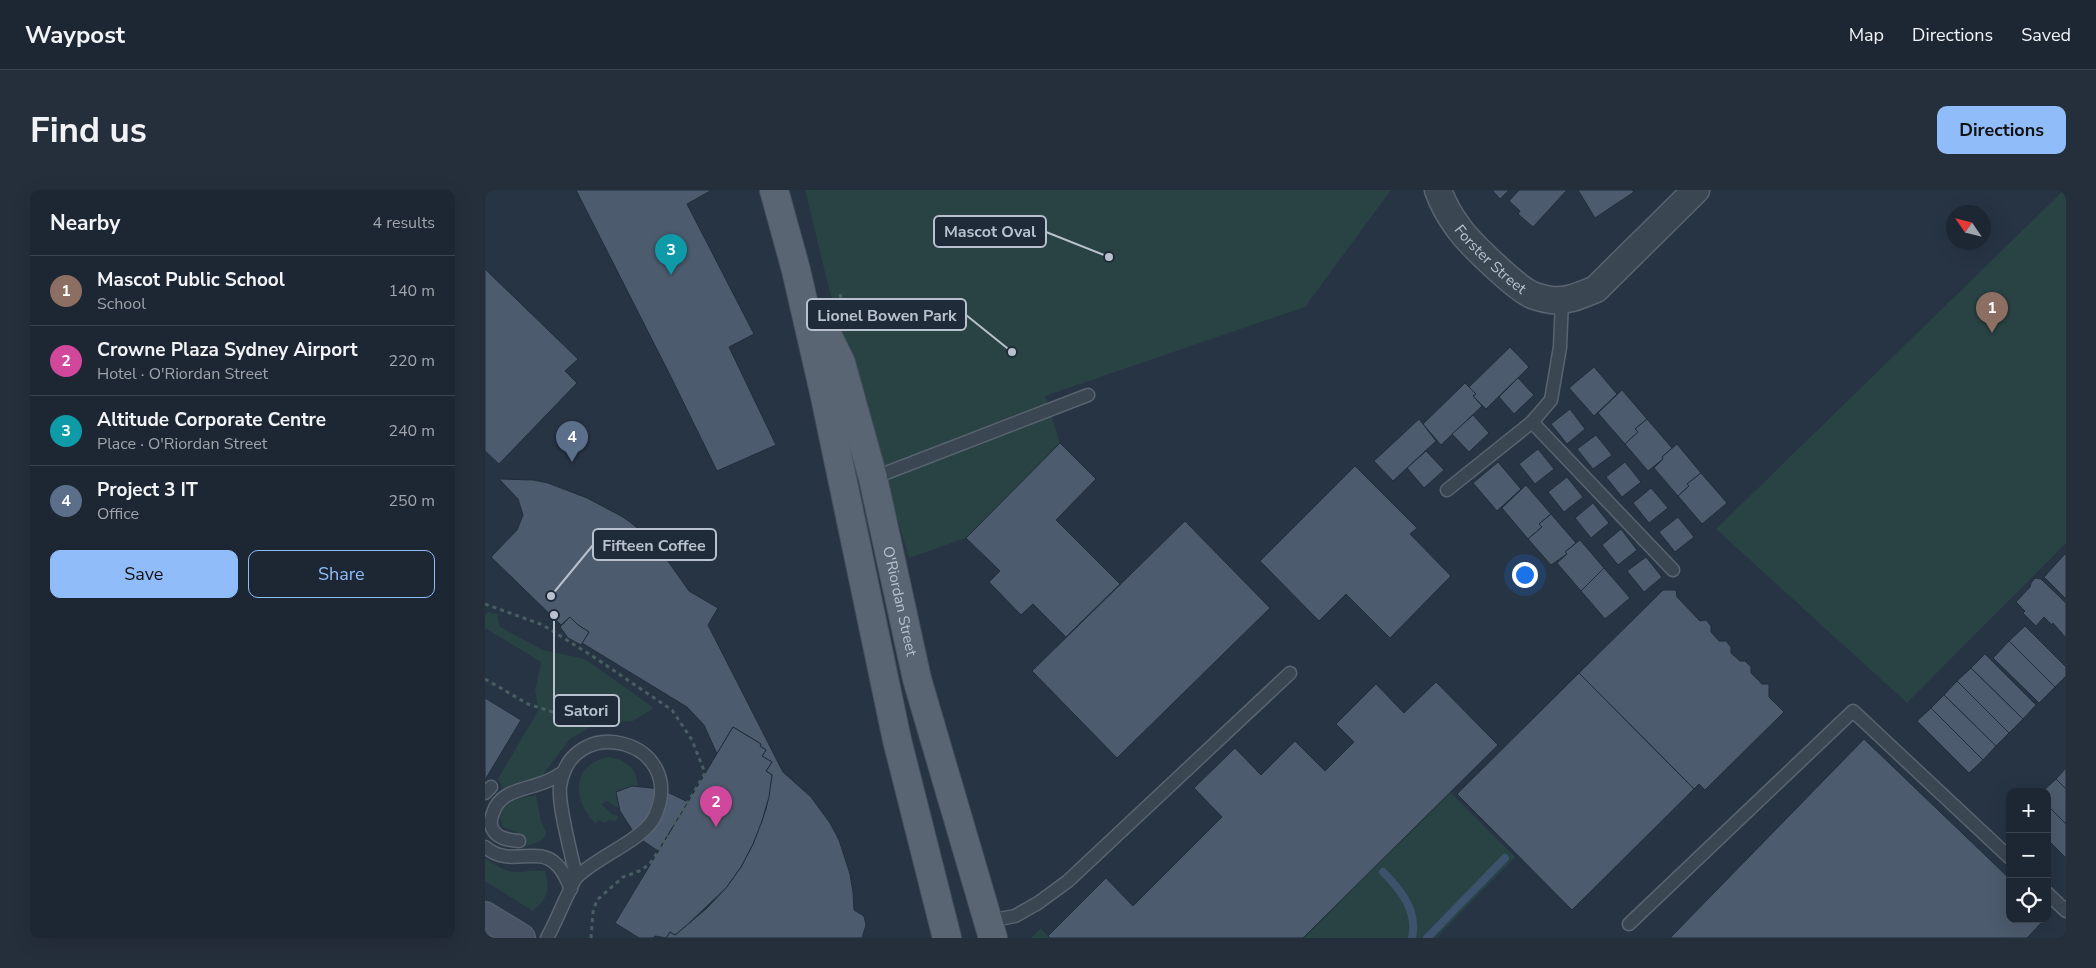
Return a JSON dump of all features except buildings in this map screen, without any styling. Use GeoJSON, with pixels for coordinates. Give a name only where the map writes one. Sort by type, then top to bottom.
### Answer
{"type":"FeatureCollection","features":[{"type":"Feature","properties":{"kind":"main road","name":"O'Riordan Street"},"geometry":{"type":"LineString","coordinates":[[774,190],[796,270],[856,541],[897,740],[947,938]]}},
{"type":"Feature","properties":{"kind":"main road","name":"O'Riordan Street"},"geometry":{"type":"LineString","coordinates":[[796,270],[841,363],[873,478],[917,679],[990,930]]}},
{"type":"Feature","properties":{"kind":"main road"},"geometry":{"type":"LineString","coordinates":[[934,938],[937,922],[935,893]]}},
{"type":"Feature","properties":{"kind":"main road"},"geometry":{"type":"LineString","coordinates":[[485,916],[521,938]]}},
{"type":"Feature","properties":{"kind":"street","name":"Forster Street"},"geometry":{"type":"LineString","coordinates":[[1438,190],[1443,205],[1459,229],[1514,283],[1532,295],[1550,300],[1562,300]]}},
{"type":"Feature","properties":{"kind":"street"},"geometry":{"type":"LineString","coordinates":[[1562,300],[1575,298],[1595,289],[1696,190]]}},
{"type":"Feature","properties":{"kind":"lane"},"geometry":{"type":"LineString","coordinates":[[1447,490],[1532,422],[1551,400],[1560,347],[1562,300]]}},
{"type":"Feature","properties":{"kind":"lane"},"geometry":{"type":"LineString","coordinates":[[873,478],[1088,395]]}},
{"type":"Feature","properties":{"kind":"lane"},"geometry":{"type":"LineString","coordinates":[[1532,422],[1673,570]]}},
{"type":"Feature","properties":{"kind":"lane"},"geometry":{"type":"LineString","coordinates":[[990,930],[1038,903],[1068,881],[1290,673]]}},
{"type":"Feature","properties":{"kind":"lane"},"geometry":{"type":"LineString","coordinates":[[1629,924],[1853,711],[2006,854]]}},
{"type":"Feature","properties":{"kind":"lane"},"geometry":{"type":"LineString","coordinates":[[547,938],[573,883],[642,831],[653,819],[660,803],[661,786],[656,770],[647,756],[633,746],[617,741],[601,742],[585,748],[573,758],[564,772],[560,788],[573,883]]}},
{"type":"Feature","properties":{"kind":"lane"},"geometry":{"type":"LineString","coordinates":[[519,841],[507,840],[498,835],[492,828],[491,819],[494,809],[500,800],[510,793],[546,782],[564,772]]}},
{"type":"Feature","properties":{"kind":"lane"},"geometry":{"type":"LineString","coordinates":[[485,847],[492,853],[512,858],[543,855],[558,865],[573,883]]}},
{"type":"Feature","properties":{"kind":"lane"},"geometry":{"type":"LineString","coordinates":[[2051,898],[2066,911]]}},
{"type":"Feature","properties":{"kind":"path"},"geometry":{"type":"LineString","coordinates":[[840,294],[843,304]]}},
{"type":"Feature","properties":{"kind":"path"},"geometry":{"type":"LineString","coordinates":[[485,604],[543,625],[672,710],[692,740],[705,773]]}},
{"type":"Feature","properties":{"kind":"path"},"geometry":{"type":"LineString","coordinates":[[485,679],[529,704],[598,727]]}},
{"type":"Feature","properties":{"kind":"green space"},"geometry":{"type":"Polygon","coordinates":[[[805,190],[1391,190],[1305,307],[1045,396],[1060,443],[966,538],[909,558],[828,285],[805,190]]]}},
{"type":"Feature","properties":{"kind":"green space"},"geometry":{"type":"Polygon","coordinates":[[[2066,190],[2066,543],[1907,703],[1716,529],[2066,190]]]}},
{"type":"Feature","properties":{"kind":"green space"},"geometry":{"type":"Polygon","coordinates":[[[488,612],[497,614],[500,627],[543,650],[585,659],[654,708],[633,721],[596,724],[570,739],[542,776],[503,789],[498,779],[539,709],[535,691],[541,662],[485,628],[485,616],[488,612]]]}},
{"type":"Feature","properties":{"kind":"green space"},"geometry":{"type":"Polygon","coordinates":[[[609,757],[622,761],[631,767],[638,781],[638,788],[622,808],[616,807],[607,801],[601,804],[612,814],[618,816],[616,821],[608,820],[606,823],[598,820],[596,824],[582,805],[579,795],[579,784],[581,775],[587,767],[596,761],[609,757]]]}},
{"type":"Feature","properties":{"kind":"green space"},"geometry":{"type":"Polygon","coordinates":[[[1450,792],[1515,857],[1436,938],[1303,938],[1450,792]]]}},
{"type":"Feature","properties":{"kind":"green space"},"geometry":{"type":"Polygon","coordinates":[[[536,795],[541,821],[546,832],[545,836],[541,841],[522,848],[516,832],[503,827],[501,812],[504,807],[515,800],[536,795]]]}},
{"type":"Feature","properties":{"kind":"green space"},"geometry":{"type":"Polygon","coordinates":[[[485,858],[513,872],[545,871],[547,889],[545,898],[533,911],[485,881],[485,858]]]}},
{"type":"Feature","properties":{"kind":"green space"},"geometry":{"type":"Polygon","coordinates":[[[1041,928],[1050,938],[1031,938],[1041,928]]]}},
{"type":"Feature","properties":{"kind":"waterway"},"geometry":{"type":"LineString","coordinates":[[1427,938],[1505,858]]}},
{"type":"Feature","properties":{"kind":"waterway"},"geometry":{"type":"LineString","coordinates":[[1383,872],[1407,902],[1413,919],[1412,938]]}},
{"type":"Feature","properties":{"kind":"place","name":"Mascot Oval"},"geometry":{"type":"Point","coordinates":[1109,257]}},
{"type":"Feature","properties":{"kind":"place","name":"Altitude Corporate Centre"},"geometry":{"type":"Point","coordinates":[671,275]}},
{"type":"Feature","properties":{"kind":"place","name":"Mascot Public School"},"geometry":{"type":"Point","coordinates":[1992,333]}},
{"type":"Feature","properties":{"kind":"place","name":"Lionel Bowen Park"},"geometry":{"type":"Point","coordinates":[1012,352]}},
{"type":"Feature","properties":{"kind":"place","name":"Project 3 IT"},"geometry":{"type":"Point","coordinates":[572,462]}},
{"type":"Feature","properties":{"kind":"place","name":"Fifteen Coffee"},"geometry":{"type":"Point","coordinates":[551,596]}},
{"type":"Feature","properties":{"kind":"place","name":"Satori"},"geometry":{"type":"Point","coordinates":[554,615]}},
{"type":"Feature","properties":{"kind":"place","name":"Crowne Plaza Sydney Airport"},"geometry":{"type":"Point","coordinates":[716,827]}}]}
